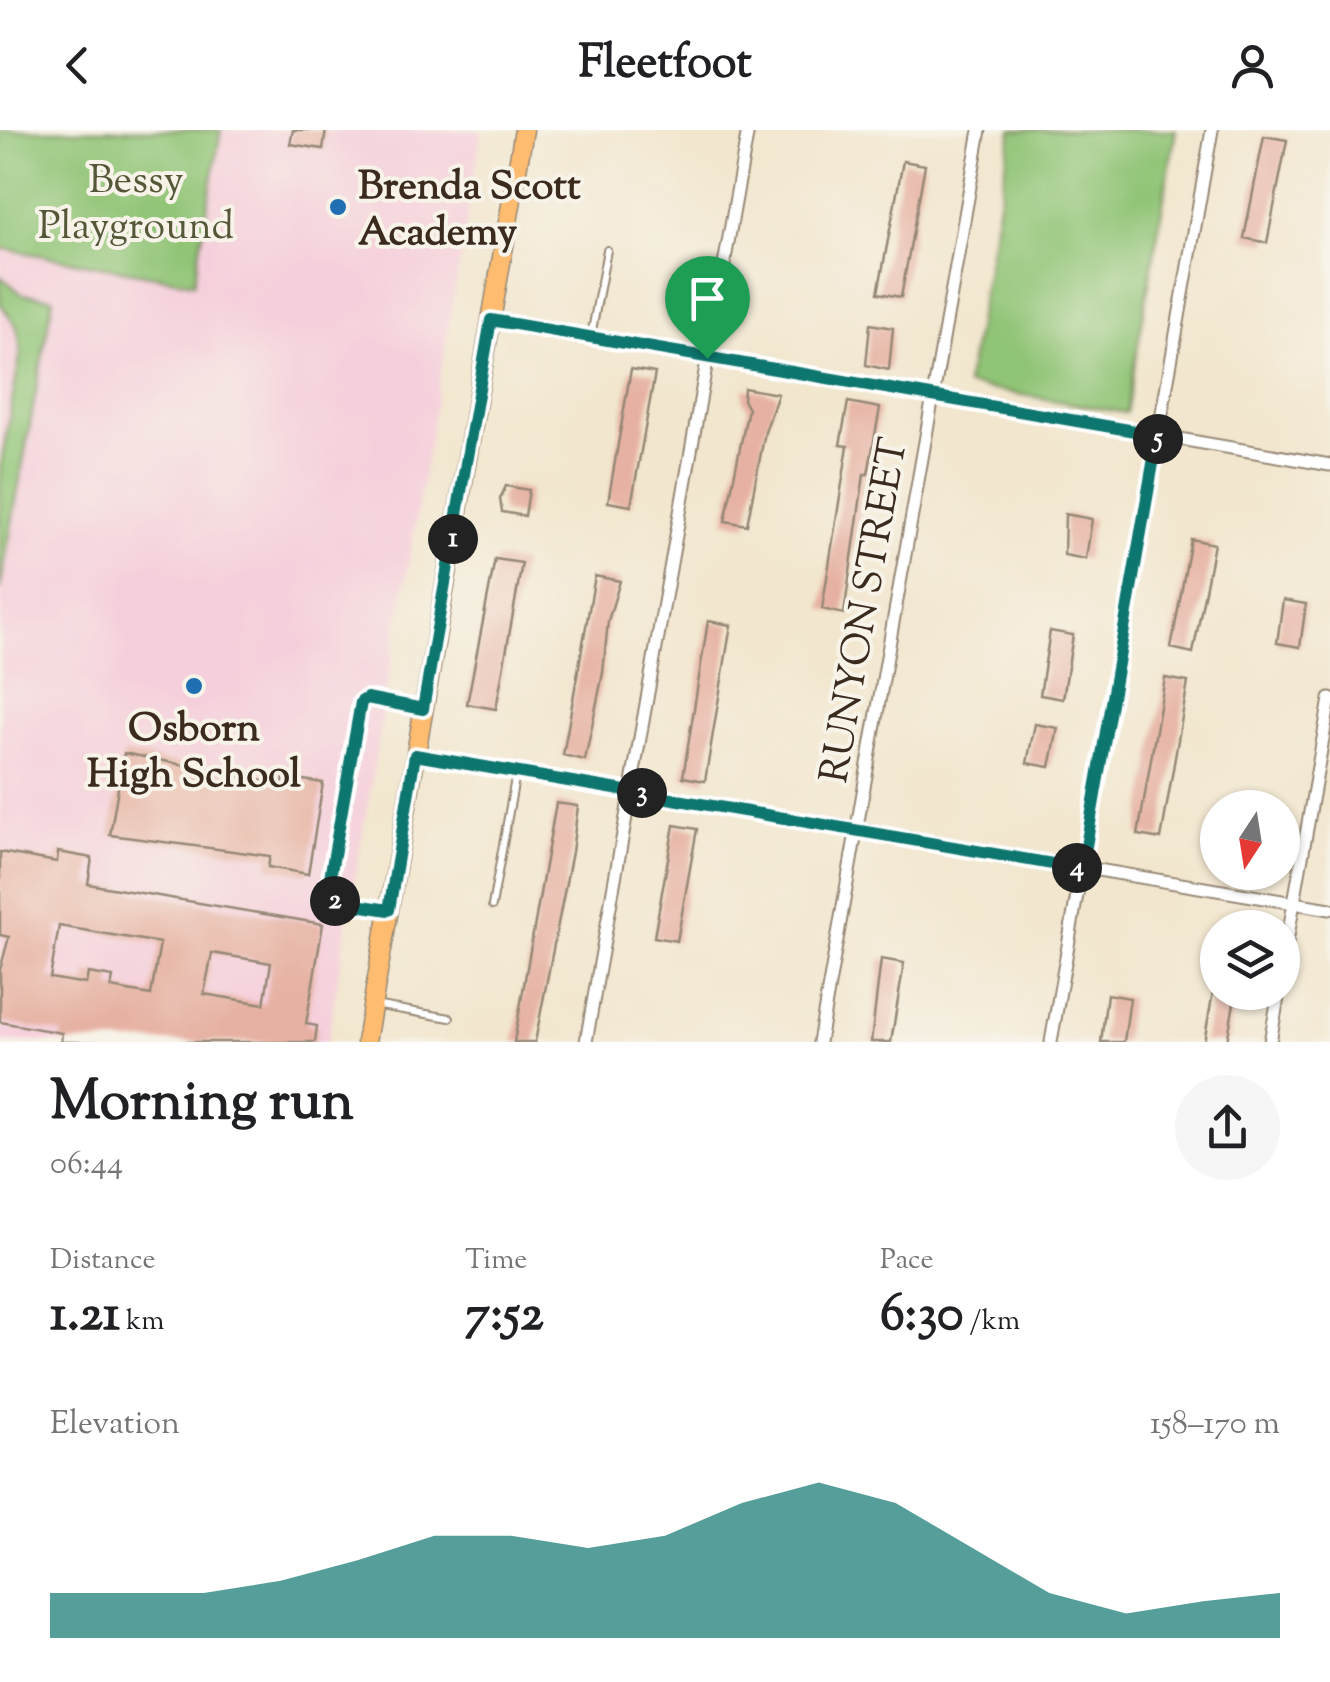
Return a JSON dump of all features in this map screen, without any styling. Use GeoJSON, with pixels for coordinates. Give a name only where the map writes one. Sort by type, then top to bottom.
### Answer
{"type":"FeatureCollection","features":[{"type":"Feature","properties":{"kind":"main road"},"geometry":{"type":"LineString","coordinates":[[366,1042],[524,130]]}},
{"type":"Feature","properties":{"kind":"street"},"geometry":{"type":"LineString","coordinates":[[586,1042],[748,130]]}},
{"type":"Feature","properties":{"kind":"street","name":"RUNYON STREET"},"geometry":{"type":"LineString","coordinates":[[819,1042],[980,130]]}},
{"type":"Feature","properties":{"kind":"street"},"geometry":{"type":"LineString","coordinates":[[1051,1042],[1212,130]]}},
{"type":"Feature","properties":{"kind":"street"},"geometry":{"type":"LineString","coordinates":[[491,320],[1330,465]]}},
{"type":"Feature","properties":{"kind":"street"},"geometry":{"type":"LineString","coordinates":[[1293,910],[1330,700]]}},
{"type":"Feature","properties":{"kind":"street"},"geometry":{"type":"LineString","coordinates":[[415,755],[1330,910]]}},
{"type":"Feature","properties":{"kind":"street"},"geometry":{"type":"LineString","coordinates":[[1270,1042],[1276,1010]]}},
{"type":"Feature","properties":{"kind":"lane"},"geometry":{"type":"LineString","coordinates":[[590,338],[608,250]]}},
{"type":"Feature","properties":{"kind":"lane"},"geometry":{"type":"LineString","coordinates":[[389,910],[336,902],[328,889],[361,702],[367,698],[423,709]]}},
{"type":"Feature","properties":{"kind":"lane"},"geometry":{"type":"LineString","coordinates":[[492,906],[516,772]]}},
{"type":"Feature","properties":{"kind":"lane"},"geometry":{"type":"LineString","coordinates":[[373,1004],[450,1018]]}},
{"type":"Feature","properties":{"kind":"shaded area","name":"Osborn High School"},"geometry":{"type":"Polygon","coordinates":[[[221,130],[482,130],[327,1042],[0,1042],[0,248],[193,283],[221,130]]]}},
{"type":"Feature","properties":{"kind":"green space","name":"Bessy Playground"},"geometry":{"type":"Polygon","coordinates":[[[0,130],[221,130],[194,283],[0,248],[0,130]]]}},
{"type":"Feature","properties":{"kind":"green space"},"geometry":{"type":"Polygon","coordinates":[[[1012,130],[1176,130],[1126,413],[966,385],[1012,130]]]}},
{"type":"Feature","properties":{"kind":"green space"},"geometry":{"type":"Polygon","coordinates":[[[0,276],[22,294],[53,298],[0,589],[0,469],[21,351],[17,327],[0,303],[0,276]]]}},
{"type":"Feature","properties":{"kind":"building"},"geometry":{"type":"Polygon","coordinates":[[[293,130],[326,130],[323,149],[290,144],[293,130]]]}},
{"type":"Feature","properties":{"kind":"building"},"geometry":{"type":"Polygon","coordinates":[[[1264,136],[1287,140],[1267,243],[1244,238],[1264,136]]]}},
{"type":"Feature","properties":{"kind":"building"},"geometry":{"type":"Polygon","coordinates":[[[903,161],[925,165],[901,297],[878,293],[903,161]]]}},
{"type":"Feature","properties":{"kind":"building"},"geometry":{"type":"Polygon","coordinates":[[[870,324],[893,328],[889,370],[866,365],[870,324]]]}},
{"type":"Feature","properties":{"kind":"building"},"geometry":{"type":"Polygon","coordinates":[[[631,369],[655,373],[631,506],[608,502],[631,369]]]}},
{"type":"Feature","properties":{"kind":"building"},"geometry":{"type":"Polygon","coordinates":[[[744,388],[778,394],[765,432],[747,525],[725,521],[748,409],[743,400],[744,388]]]}},
{"type":"Feature","properties":{"kind":"building"},"geometry":{"type":"Polygon","coordinates":[[[848,402],[880,408],[868,474],[864,474],[844,614],[822,609],[848,446],[840,445],[848,402]]]}},
{"type":"Feature","properties":{"kind":"building"},"geometry":{"type":"Polygon","coordinates":[[[506,486],[529,490],[525,516],[502,512],[500,499],[506,486]]]}},
{"type":"Feature","properties":{"kind":"building"},"geometry":{"type":"Polygon","coordinates":[[[1065,514],[1092,519],[1086,559],[1064,555],[1065,514]]]}},
{"type":"Feature","properties":{"kind":"building"},"geometry":{"type":"Polygon","coordinates":[[[1191,539],[1214,544],[1193,653],[1171,648],[1191,539]]]}},
{"type":"Feature","properties":{"kind":"building"},"geometry":{"type":"Polygon","coordinates":[[[495,559],[522,563],[496,709],[467,704],[495,559]]]}},
{"type":"Feature","properties":{"kind":"building"},"geometry":{"type":"Polygon","coordinates":[[[595,576],[620,581],[608,621],[603,673],[585,760],[563,755],[595,576]]]}},
{"type":"Feature","properties":{"kind":"building"},"geometry":{"type":"Polygon","coordinates":[[[1283,600],[1306,604],[1300,647],[1277,643],[1283,600]]]}},
{"type":"Feature","properties":{"kind":"building"},"geometry":{"type":"Polygon","coordinates":[[[708,621],[731,625],[705,781],[683,777],[708,621]]]}},
{"type":"Feature","properties":{"kind":"building"},"geometry":{"type":"Polygon","coordinates":[[[1050,631],[1073,635],[1063,699],[1040,695],[1050,631]]]}},
{"type":"Feature","properties":{"kind":"building"},"geometry":{"type":"Polygon","coordinates":[[[1165,678],[1188,682],[1161,839],[1138,835],[1165,678]]]}},
{"type":"Feature","properties":{"kind":"building"},"geometry":{"type":"Polygon","coordinates":[[[1035,724],[1058,728],[1050,767],[1027,763],[1035,724]]]}},
{"type":"Feature","properties":{"kind":"building"},"geometry":{"type":"Polygon","coordinates":[[[124,753],[283,785],[284,777],[323,783],[308,874],[268,867],[270,856],[110,835],[124,753]]]}},
{"type":"Feature","properties":{"kind":"building"},"geometry":{"type":"Polygon","coordinates":[[[556,803],[578,806],[572,852],[535,1042],[514,1042],[556,803]]]}},
{"type":"Feature","properties":{"kind":"building"},"geometry":{"type":"Polygon","coordinates":[[[674,825],[697,829],[677,941],[654,937],[674,825]]]}},
{"type":"Feature","properties":{"kind":"building"},"geometry":{"type":"Polygon","coordinates":[[[0,852],[57,862],[58,852],[92,858],[88,884],[323,924],[306,1024],[317,1026],[315,1042],[61,1042],[62,1033],[0,1022],[0,970],[9,937],[0,935],[0,852]],[[59,926],[50,978],[86,984],[88,973],[113,977],[111,988],[151,995],[160,943],[59,926]],[[212,953],[204,994],[264,1004],[271,963],[212,953]]]}},
{"type":"Feature","properties":{"kind":"building"},"geometry":{"type":"Polygon","coordinates":[[[881,959],[904,963],[891,1042],[871,1042],[881,959]]]}},
{"type":"Feature","properties":{"kind":"building"},"geometry":{"type":"Polygon","coordinates":[[[1107,994],[1130,998],[1124,1042],[1101,1042],[1107,994]]]}},
{"type":"Feature","properties":{"kind":"building"},"geometry":{"type":"Polygon","coordinates":[[[1210,1010],[1233,1010],[1227,1042],[1204,1042],[1210,1010]]]}},
{"type":"Feature","properties":{"kind":"place","name":"Brenda Scott Academy"},"geometry":{"type":"Point","coordinates":[338,207]}},
{"type":"Feature","properties":{"kind":"place","name":"Osborn High School"},"geometry":{"type":"Point","coordinates":[194,686]}},
{"type":"Feature","properties":{"kind":"route"},"geometry":{"type":"LineString","coordinates":[[491,320],[707,358],[1158,435],[1082,869],[415,755],[389,910],[336,902],[328,889],[361,702],[367,698],[423,709],[491,320]]}}]}
